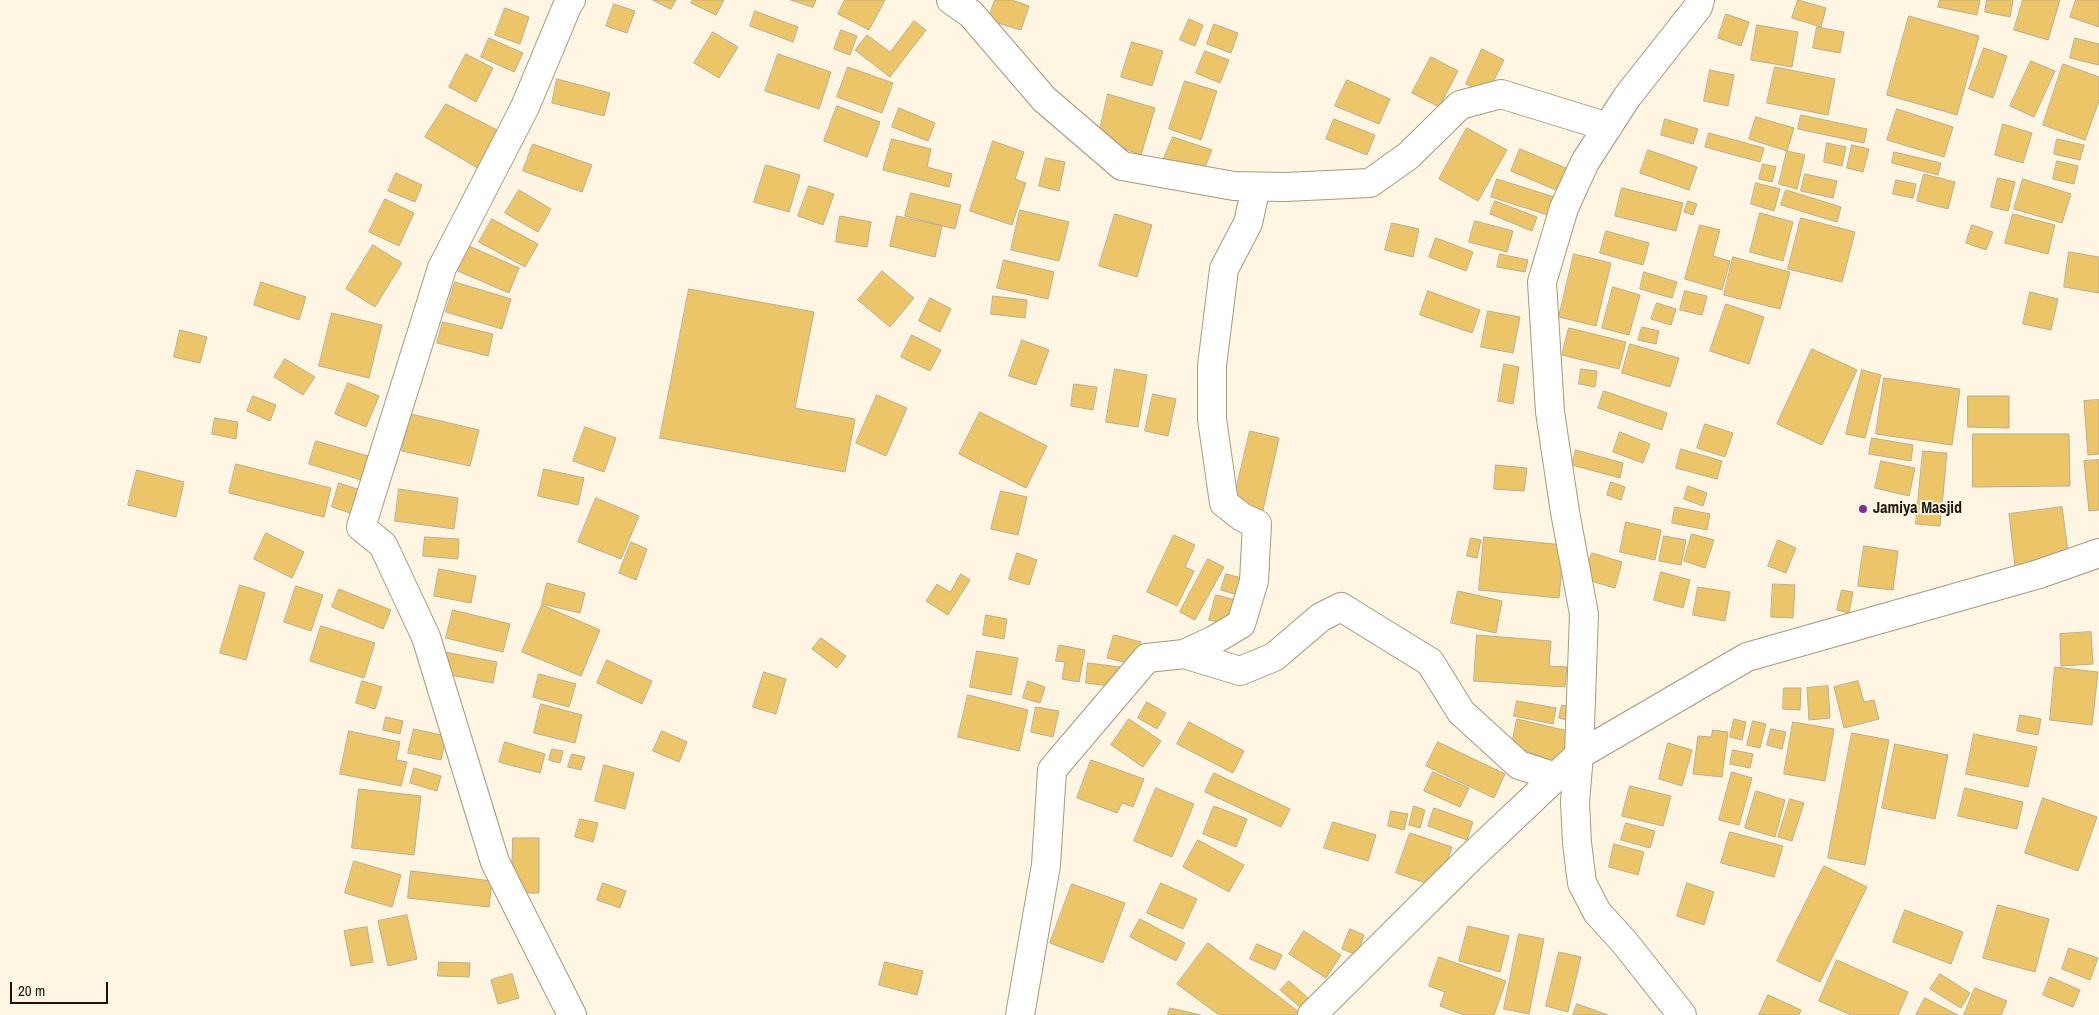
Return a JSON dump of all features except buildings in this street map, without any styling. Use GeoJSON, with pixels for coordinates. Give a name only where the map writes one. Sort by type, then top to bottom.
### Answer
{"type":"FeatureCollection","features":[{"type":"Feature","properties":{"kind":"street"},"geometry":{"type":"LineString","coordinates":[[571,0],[525,108],[442,268],[361,527],[382,545],[426,637],[495,862],[572,1015]]}},
{"type":"Feature","properties":{"kind":"street"},"geometry":{"type":"LineString","coordinates":[[950,0],[971,14],[1044,100],[1122,166],[1234,186],[1285,188],[1370,183],[1408,156],[1460,105],[1501,94],[1608,127]]}},
{"type":"Feature","properties":{"kind":"street"},"geometry":{"type":"LineString","coordinates":[[1682,1015],[1625,943],[1597,912],[1582,883],[1577,843],[1575,802],[1579,755],[1584,614],[1565,512],[1550,412],[1542,282],[1564,208],[1585,162],[1628,97],[1698,7],[1700,0]]}},
{"type":"Feature","properties":{"kind":"street"},"geometry":{"type":"LineString","coordinates":[[1020,1015],[1046,865],[1052,770],[1147,658],[1184,654],[1214,640],[1241,624],[1254,581],[1257,524],[1242,517],[1224,503],[1212,419],[1212,366],[1224,269],[1248,223],[1256,187]]}},
{"type":"Feature","properties":{"kind":"street"},"geometry":{"type":"LineString","coordinates":[[1312,1015],[1471,857],[1579,755],[1747,657],[2039,574],[2099,553]]}},
{"type":"Feature","properties":{"kind":"street"},"geometry":{"type":"LineString","coordinates":[[1184,654],[1240,671],[1274,657],[1321,617],[1341,607],[1430,662],[1461,712],[1519,765],[1556,777]]}},
{"type":"Feature","properties":{"kind":"place","name":"Jamiya Masjid"},"geometry":{"type":"Point","coordinates":[1863,509]}}]}
